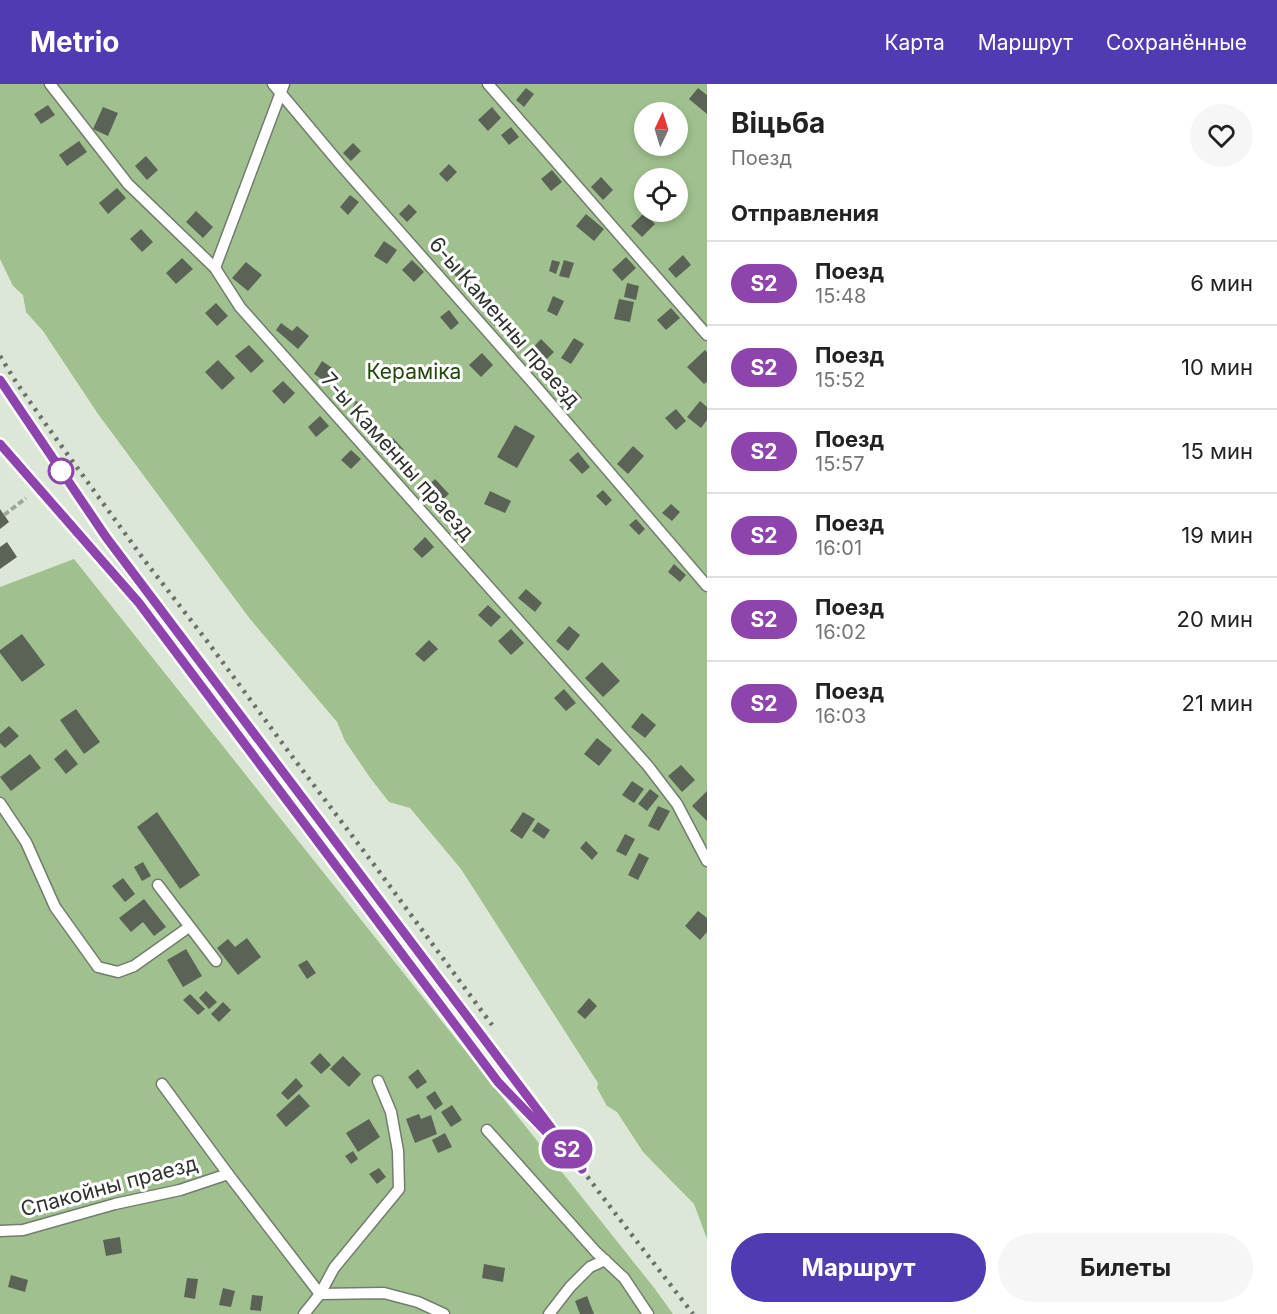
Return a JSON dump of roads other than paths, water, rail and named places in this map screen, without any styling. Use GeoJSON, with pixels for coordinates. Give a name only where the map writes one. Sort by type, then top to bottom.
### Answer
{"type":"FeatureCollection","features":[{"type":"Feature","properties":{"kind":"lane","name":"7-ы Каменны праезд"},"geometry":{"type":"LineString","coordinates":[[50,84],[128,184],[214,267],[240,307],[648,766],[676,804],[707,861]]}},
{"type":"Feature","properties":{"kind":"lane","name":"6-ы Каменны праезд"},"geometry":{"type":"LineString","coordinates":[[273,84],[283,88],[340,165],[533,383],[707,586]]}},
{"type":"Feature","properties":{"kind":"lane"},"geometry":{"type":"LineString","coordinates":[[488,84],[707,335]]}},
{"type":"Feature","properties":{"kind":"lane"},"geometry":{"type":"LineString","coordinates":[[214,267],[283,88]]}},
{"type":"Feature","properties":{"kind":"lane"},"geometry":{"type":"LineString","coordinates":[[0,803],[26,842],[55,908],[98,967],[118,972],[134,966],[189,927]]}},
{"type":"Feature","properties":{"kind":"lane"},"geometry":{"type":"LineString","coordinates":[[158,885],[216,961]]}},
{"type":"Feature","properties":{"kind":"lane"},"geometry":{"type":"LineString","coordinates":[[304,1314],[320,1294],[333,1268],[399,1189],[398,1151],[391,1112],[378,1081]]}},
{"type":"Feature","properties":{"kind":"lane","name":"Спакойны праезд"},"geometry":{"type":"LineString","coordinates":[[162,1084],[320,1294]]}},
{"type":"Feature","properties":{"kind":"lane"},"geometry":{"type":"LineString","coordinates":[[486,1130],[624,1278],[648,1314]]}},
{"type":"Feature","properties":{"kind":"lane","name":"Спакойны праезд"},"geometry":{"type":"LineString","coordinates":[[0,1231],[22,1230],[116,1204],[180,1190],[228,1174]]}},
{"type":"Feature","properties":{"kind":"lane"},"geometry":{"type":"LineString","coordinates":[[549,1314],[570,1287],[590,1267],[605,1260]]}},
{"type":"Feature","properties":{"kind":"lane"},"geometry":{"type":"LineString","coordinates":[[320,1294],[384,1293],[418,1302],[444,1314]]}},
{"type":"Feature","properties":{"kind":"railway"},"geometry":{"type":"LineString","coordinates":[[0,356],[52,433],[145,561],[492,1025]]}},
{"type":"Feature","properties":{"kind":"railway"},"geometry":{"type":"LineString","coordinates":[[0,380],[106,537],[693,1314]]}},
{"type":"Feature","properties":{"kind":"railway"},"geometry":{"type":"LineString","coordinates":[[0,444],[139,603],[498,1082],[542,1127]]}},
{"type":"Feature","properties":{"kind":"train","name":"S2"},"geometry":{"type":"LineString","coordinates":[[0,380],[106,537],[582,1169],[498,1082],[139,603],[0,444]]}},
{"type":"Feature","properties":{"kind":"park label","name":"Кераміка"},"geometry":{"type":"Point","coordinates":[414,371]}}]}
